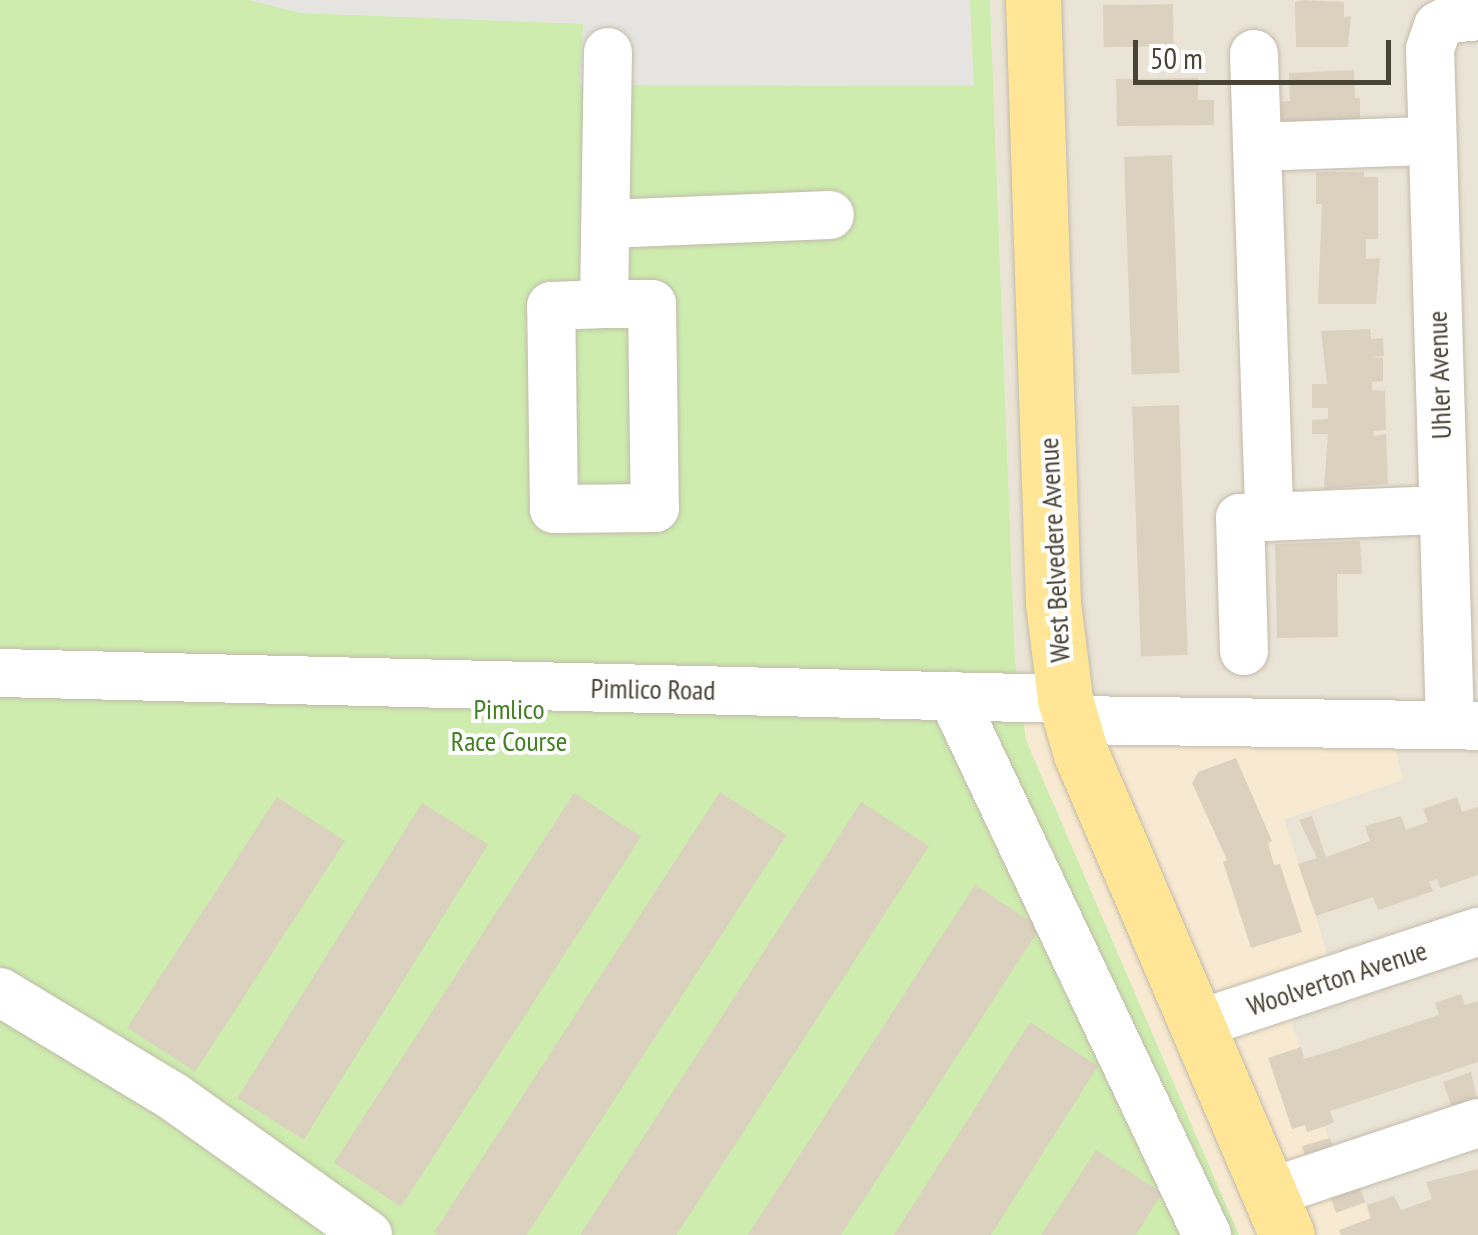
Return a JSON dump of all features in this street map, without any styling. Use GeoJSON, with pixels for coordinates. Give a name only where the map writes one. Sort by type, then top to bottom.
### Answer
{"type":"FeatureCollection","features":[{"type":"Feature","properties":{"kind":"main road","name":"West Belvedere Avenue"},"geometry":{"type":"LineString","coordinates":[[1033,0],[1053,603],[1068,709],[1082,754],[1278,1214]]}},
{"type":"Feature","properties":{"kind":"street","name":"Uhler Avenue"},"geometry":{"type":"LineString","coordinates":[[1458,21],[1430,49],[1464,725]]}},
{"type":"Feature","properties":{"kind":"street"},"geometry":{"type":"LineString","coordinates":[[604,304],[608,52]]}},
{"type":"Feature","properties":{"kind":"street"},"geometry":{"type":"LineString","coordinates":[[1254,54],[1270,517]]}},
{"type":"Feature","properties":{"kind":"street"},"geometry":{"type":"LineString","coordinates":[[1257,147],[1432,140]]}},
{"type":"Feature","properties":{"kind":"street"},"geometry":{"type":"LineString","coordinates":[[606,224],[830,215]]}},
{"type":"Feature","properties":{"kind":"street"},"geometry":{"type":"LineString","coordinates":[[604,304],[652,304],[656,508],[554,509],[551,306],[604,304]]}},
{"type":"Feature","properties":{"kind":"street"},"geometry":{"type":"LineString","coordinates":[[1244,651],[1240,518],[1455,532]]}},
{"type":"Feature","properties":{"kind":"street","name":"Pimlico Road"},"geometry":{"type":"LineString","coordinates":[[0,672],[952,696],[1068,709],[1464,725]]}},
{"type":"Feature","properties":{"kind":"street"},"geometry":{"type":"LineString","coordinates":[[952,696],[1207,1235]]}},
{"type":"Feature","properties":{"kind":"street","name":"Woolverton Avenue"},"geometry":{"type":"LineString","coordinates":[[1196,1025],[1478,932]]}},
{"type":"Feature","properties":{"kind":"street"},"geometry":{"type":"LineString","coordinates":[[0,992],[174,1097],[368,1235]]}},
{"type":"Feature","properties":{"kind":"street"},"geometry":{"type":"LineString","coordinates":[[1278,1214],[1478,1122]]}},
{"type":"Feature","properties":{"kind":"shaded area"},"geometry":{"type":"Polygon","coordinates":[[[249,0],[970,0],[974,86],[579,85],[583,24],[300,13],[249,0]]]}},
{"type":"Feature","properties":{"kind":"shaded area"},"geometry":{"type":"Polygon","coordinates":[[[990,0],[1478,0],[1478,1235],[1375,1235],[1337,1167],[1284,999],[1326,950],[1283,819],[1401,780],[1391,726],[1021,704],[1015,659],[990,0]]]}},
{"type":"Feature","properties":{"kind":"shaded area"},"geometry":{"type":"Polygon","coordinates":[[[1021,704],[1391,725],[1402,780],[1284,819],[1326,950],[1331,982],[1284,999],[1337,1167],[1351,1163],[1375,1235],[1239,1235],[1026,740],[1021,704]]]}},
{"type":"Feature","properties":{"kind":"green space","name":"Pimlico Race Course"},"geometry":{"type":"Polygon","coordinates":[[[0,0],[990,0],[1015,659],[1026,740],[1239,1235],[0,1235],[0,0]]]}},
{"type":"Feature","properties":{"kind":"building"},"geometry":{"type":"Polygon","coordinates":[[[1295,2],[1344,2],[1344,17],[1351,16],[1348,47],[1296,47],[1295,2]]]}},
{"type":"Feature","properties":{"kind":"building"},"geometry":{"type":"Polygon","coordinates":[[[1173,4],[1174,46],[1104,47],[1103,5],[1173,4]]]}},
{"type":"Feature","properties":{"kind":"building"},"geometry":{"type":"Polygon","coordinates":[[[1354,70],[1355,98],[1360,98],[1360,118],[1355,123],[1282,122],[1281,102],[1290,101],[1289,73],[1354,70]]]}},
{"type":"Feature","properties":{"kind":"building"},"geometry":{"type":"Polygon","coordinates":[[[1198,78],[1198,100],[1214,100],[1214,125],[1117,126],[1116,79],[1198,78]]]}},
{"type":"Feature","properties":{"kind":"building"},"geometry":{"type":"Polygon","coordinates":[[[1172,155],[1180,373],[1132,375],[1124,157],[1172,155]]]}},
{"type":"Feature","properties":{"kind":"building"},"geometry":{"type":"Polygon","coordinates":[[[1316,172],[1364,172],[1364,177],[1378,177],[1378,239],[1366,239],[1366,259],[1380,258],[1376,304],[1318,304],[1322,204],[1316,204],[1316,172]]]}},
{"type":"Feature","properties":{"kind":"building"},"geometry":{"type":"Polygon","coordinates":[[[1370,329],[1371,339],[1383,338],[1384,356],[1371,357],[1383,358],[1383,381],[1372,382],[1372,390],[1385,391],[1386,430],[1373,431],[1374,436],[1386,434],[1388,484],[1324,489],[1328,434],[1312,434],[1312,420],[1328,419],[1328,408],[1312,408],[1312,384],[1327,384],[1321,331],[1370,329]]]}},
{"type":"Feature","properties":{"kind":"building"},"geometry":{"type":"Polygon","coordinates":[[[1179,405],[1188,655],[1141,656],[1132,407],[1179,405]]]}},
{"type":"Feature","properties":{"kind":"building"},"geometry":{"type":"Polygon","coordinates":[[[1360,541],[1362,574],[1337,574],[1338,637],[1277,638],[1275,544],[1360,541]]]}},
{"type":"Feature","properties":{"kind":"building"},"geometry":{"type":"Polygon","coordinates":[[[1236,758],[1272,841],[1268,843],[1274,865],[1280,864],[1302,932],[1251,948],[1223,862],[1227,860],[1192,783],[1198,772],[1236,758]]]}},
{"type":"Feature","properties":{"kind":"building"},"geometry":{"type":"Polygon","coordinates":[[[720,792],[786,835],[527,1235],[434,1232],[720,792]]]}},
{"type":"Feature","properties":{"kind":"building"},"geometry":{"type":"Polygon","coordinates":[[[574,793],[641,837],[401,1206],[334,1163],[574,793]]]}},
{"type":"Feature","properties":{"kind":"building"},"geometry":{"type":"Polygon","coordinates":[[[277,797],[345,841],[195,1072],[127,1028],[277,797]]]}},
{"type":"Feature","properties":{"kind":"building"},"geometry":{"type":"Polygon","coordinates":[[[1457,797],[1462,812],[1478,807],[1478,875],[1440,888],[1437,879],[1429,882],[1433,891],[1378,910],[1373,897],[1316,916],[1298,864],[1317,858],[1299,820],[1312,816],[1326,857],[1370,841],[1365,826],[1401,816],[1406,830],[1428,822],[1423,809],[1457,797]]]}},
{"type":"Feature","properties":{"kind":"building"},"geometry":{"type":"Polygon","coordinates":[[[861,802],[929,846],[676,1235],[581,1234],[861,802]]]}},
{"type":"Feature","properties":{"kind":"building"},"geometry":{"type":"Polygon","coordinates":[[[422,803],[488,844],[304,1139],[238,1098],[422,803]]]}},
{"type":"Feature","properties":{"kind":"building"},"geometry":{"type":"Polygon","coordinates":[[[975,885],[1040,927],[841,1235],[748,1235],[975,885]]]}},
{"type":"Feature","properties":{"kind":"building"},"geometry":{"type":"Polygon","coordinates":[[[1461,994],[1465,1005],[1478,1001],[1478,1062],[1330,1111],[1334,1122],[1326,1126],[1307,1132],[1305,1125],[1292,1129],[1268,1058],[1301,1047],[1304,1059],[1328,1052],[1439,1015],[1435,1003],[1461,994]]]}},
{"type":"Feature","properties":{"kind":"building"},"geometry":{"type":"Polygon","coordinates":[[[1030,1022],[1098,1066],[991,1235],[894,1235],[1030,1022]]]}},
{"type":"Feature","properties":{"kind":"building"},"geometry":{"type":"Polygon","coordinates":[[[1471,1072],[1478,1104],[1454,1113],[1443,1082],[1471,1072]]]}},
{"type":"Feature","properties":{"kind":"building"},"geometry":{"type":"Polygon","coordinates":[[[1330,1138],[1335,1156],[1307,1164],[1302,1146],[1330,1138]]]}},
{"type":"Feature","properties":{"kind":"building"},"geometry":{"type":"Polygon","coordinates":[[[1096,1150],[1162,1193],[1136,1235],[1041,1235],[1096,1150]]]}},
{"type":"Feature","properties":{"kind":"building"},"geometry":{"type":"Polygon","coordinates":[[[1478,1169],[1478,1235],[1341,1235],[1339,1230],[1371,1218],[1367,1205],[1394,1196],[1401,1210],[1432,1199],[1426,1182],[1478,1169]]]}},
{"type":"Feature","properties":{"kind":"building"},"geometry":{"type":"Polygon","coordinates":[[[1356,1177],[1365,1202],[1336,1213],[1327,1188],[1356,1177]]]}}]}
